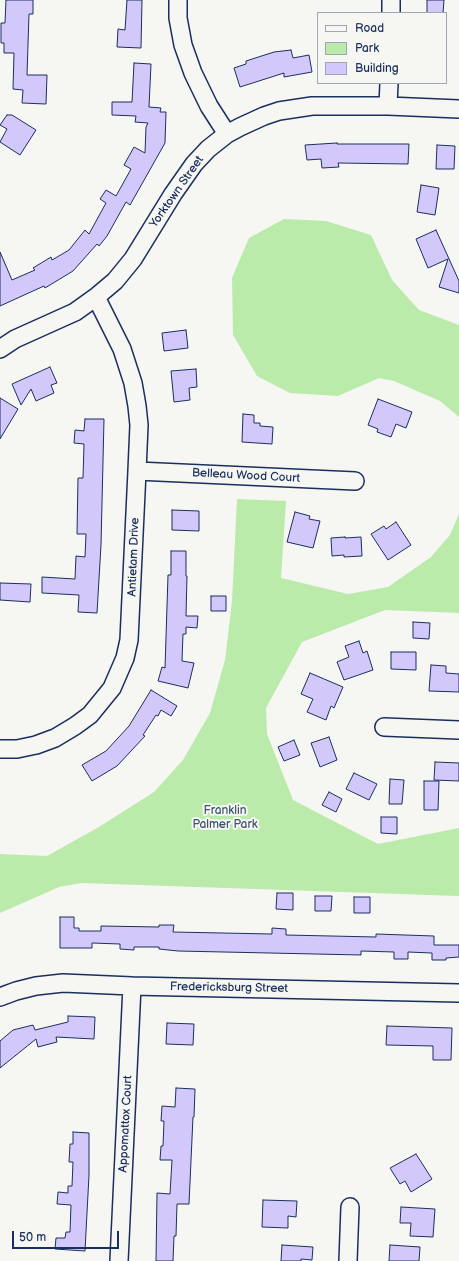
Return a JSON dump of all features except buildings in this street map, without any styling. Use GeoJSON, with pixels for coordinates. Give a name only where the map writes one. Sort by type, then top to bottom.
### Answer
{"type":"FeatureCollection","features":[{"type":"Feature","properties":{"kind":"street"},"geometry":{"type":"LineString","coordinates":[[178,0],[178,18],[183,46],[193,73],[209,106],[227,134]]}},
{"type":"Feature","properties":{"kind":"street"},"geometry":{"type":"LineString","coordinates":[[390,12],[391,0]]}},
{"type":"Feature","properties":{"kind":"street"},"geometry":{"type":"LineString","coordinates":[[388,106],[389,84]]}},
{"type":"Feature","properties":{"kind":"street","name":"Yorktown Street"},"geometry":{"type":"LineString","coordinates":[[0,349],[15,339],[75,312],[96,298],[115,281],[133,259],[173,194],[194,164],[208,149],[227,134],[240,127],[264,116],[295,108],[312,106],[459,108]]}},
{"type":"Feature","properties":{"kind":"street","name":"Antietam Drive"},"geometry":{"type":"LineString","coordinates":[[0,750],[17,749],[36,745],[55,738],[75,726],[90,714],[112,688],[125,658],[131,626],[139,424],[133,383],[122,349],[96,298]]}},
{"type":"Feature","properties":{"kind":"street","name":"Belleau Wood Court"},"geometry":{"type":"LineString","coordinates":[[137,471],[355,481]]}},
{"type":"Feature","properties":{"kind":"street"},"geometry":{"type":"LineString","coordinates":[[384,727],[459,730]]}},
{"type":"Feature","properties":{"kind":"street","name":"Fredericksburg Street"},"geometry":{"type":"LineString","coordinates":[[0,997],[36,986],[63,983],[132,986],[459,993]]}},
{"type":"Feature","properties":{"kind":"street","name":"Appomattox Court"},"geometry":{"type":"LineString","coordinates":[[119,1261],[132,986]]}},
{"type":"Feature","properties":{"kind":"street"},"geometry":{"type":"LineString","coordinates":[[348,1261],[350,1207]]}},
{"type":"Feature","properties":{"kind":"green space"},"geometry":{"type":"Polygon","coordinates":[[[284,219],[326,221],[371,235],[392,280],[419,310],[459,325],[459,417],[440,401],[394,381],[379,378],[338,396],[290,393],[257,376],[233,335],[232,278],[249,238],[284,219]]]}},
{"type":"Feature","properties":{"kind":"green space","name":"Franklin Palmer Park"},"geometry":{"type":"Polygon","coordinates":[[[237,499],[286,501],[281,578],[348,594],[388,587],[431,557],[450,535],[459,514],[459,613],[385,610],[302,642],[266,708],[267,734],[293,800],[378,844],[459,828],[459,896],[81,883],[59,887],[0,913],[0,854],[47,856],[99,827],[154,792],[183,760],[210,713],[225,660],[232,601],[237,499]]]}}]}
